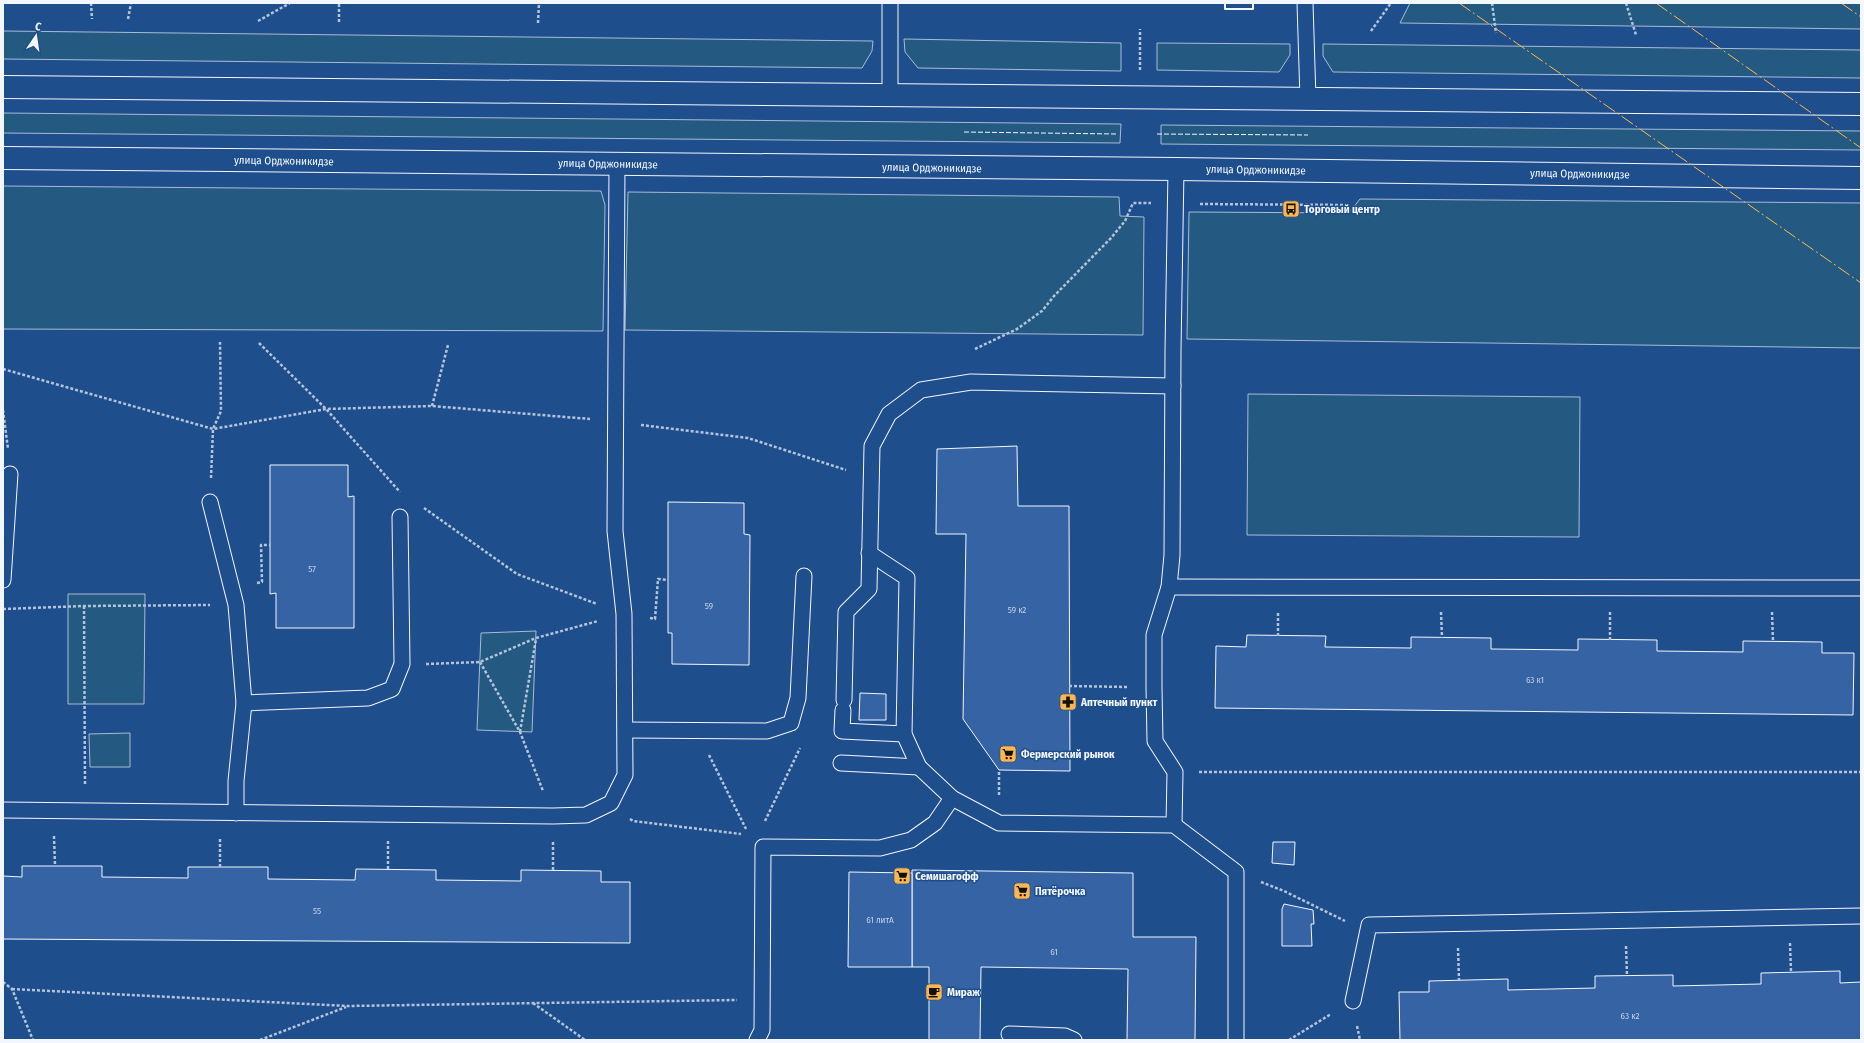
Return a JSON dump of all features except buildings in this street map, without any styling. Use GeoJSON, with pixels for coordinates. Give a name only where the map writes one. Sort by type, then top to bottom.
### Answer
{"type":"FeatureCollection","features":[{"type":"Feature","properties":{"kind":"street"},"geometry":{"type":"LineString","coordinates":[[3,87],[1861,104]]}},
{"type":"Feature","properties":{"kind":"street","name":"улица Орджоникидзе"},"geometry":{"type":"LineString","coordinates":[[3,158],[1132,170],[1176,169],[1861,178]]}},
{"type":"Feature","properties":{"kind":"lane"},"geometry":{"type":"LineString","coordinates":[[890,3],[890,95]]}},
{"type":"Feature","properties":{"kind":"lane"},"geometry":{"type":"LineString","coordinates":[[1305,3],[1308,100]]}},
{"type":"Feature","properties":{"kind":"lane"},"geometry":{"type":"LineString","coordinates":[[3,810],[553,816],[586,815],[611,804],[625,775],[626,730],[624,614],[615,531],[617,164]]}},
{"type":"Feature","properties":{"kind":"lane"},"geometry":{"type":"LineString","coordinates":[[1174,825],[1175,772],[1155,741],[1154,635],[1169,587],[1172,555],[1172,386],[1176,169]]}},
{"type":"Feature","properties":{"kind":"lane"},"geometry":{"type":"LineString","coordinates":[[904,734],[842,731],[846,612],[869,589],[870,478],[872,446],[889,414],[921,390],[971,382],[1172,386]]}},
{"type":"Feature","properties":{"kind":"lane"},"geometry":{"type":"LineString","coordinates":[[3,580],[10,474]]}},
{"type":"Feature","properties":{"kind":"lane"},"geometry":{"type":"LineString","coordinates":[[210,502],[236,605],[244,703],[236,781],[236,813]]}},
{"type":"Feature","properties":{"kind":"lane"},"geometry":{"type":"LineString","coordinates":[[244,703],[368,698],[392,690],[402,664],[400,517]]}},
{"type":"Feature","properties":{"kind":"lane"},"geometry":{"type":"LineString","coordinates":[[869,553],[907,578],[904,734],[919,766],[952,798],[999,823],[1174,825],[1236,872],[1236,1040]]}},
{"type":"Feature","properties":{"kind":"lane"},"geometry":{"type":"LineString","coordinates":[[626,730],[768,732],[791,723],[798,698],[804,576]]}},
{"type":"Feature","properties":{"kind":"lane"},"geometry":{"type":"LineString","coordinates":[[1169,587],[1861,588]]}},
{"type":"Feature","properties":{"kind":"lane"},"geometry":{"type":"LineString","coordinates":[[841,763],[919,766]]}},
{"type":"Feature","properties":{"kind":"lane"},"geometry":{"type":"LineString","coordinates":[[758,1040],[762,1030],[763,847],[880,848],[912,840],[935,823],[952,798]]}},
{"type":"Feature","properties":{"kind":"lane"},"geometry":{"type":"LineString","coordinates":[[1353,1001],[1370,925],[1861,916]]}},
{"type":"Feature","properties":{"kind":"lane"},"geometry":{"type":"LineString","coordinates":[[1009,1034],[1065,1036],[1074,1040]]}},
{"type":"Feature","properties":{"kind":"path"},"geometry":{"type":"LineString","coordinates":[[91,3],[92,18]]}},
{"type":"Feature","properties":{"kind":"path"},"geometry":{"type":"LineString","coordinates":[[128,19],[131,3]]}},
{"type":"Feature","properties":{"kind":"path"},"geometry":{"type":"LineString","coordinates":[[258,21],[290,3]]}},
{"type":"Feature","properties":{"kind":"path"},"geometry":{"type":"LineString","coordinates":[[339,3],[339,22]]}},
{"type":"Feature","properties":{"kind":"path"},"geometry":{"type":"LineString","coordinates":[[538,23],[539,3]]}},
{"type":"Feature","properties":{"kind":"path"},"geometry":{"type":"LineString","coordinates":[[1371,31],[1391,3]]}},
{"type":"Feature","properties":{"kind":"path"},"geometry":{"type":"LineString","coordinates":[[1492,3],[1496,33]]}},
{"type":"Feature","properties":{"kind":"path"},"geometry":{"type":"LineString","coordinates":[[1626,3],[1636,35]]}},
{"type":"Feature","properties":{"kind":"path"},"geometry":{"type":"LineString","coordinates":[[1140,29],[1140,70]]}},
{"type":"Feature","properties":{"kind":"path"},"geometry":{"type":"LineString","coordinates":[[975,349],[1017,329],[1042,311],[1054,296],[1111,238],[1125,221],[1133,203],[1349,205]]}},
{"type":"Feature","properties":{"kind":"path"},"geometry":{"type":"LineString","coordinates":[[210,502],[213,429],[221,411],[220,342]]}},
{"type":"Feature","properties":{"kind":"path"},"geometry":{"type":"LineString","coordinates":[[259,343],[326,409],[400,490],[406,494]]}},
{"type":"Feature","properties":{"kind":"path"},"geometry":{"type":"LineString","coordinates":[[432,406],[448,345]]}},
{"type":"Feature","properties":{"kind":"path"},"geometry":{"type":"LineString","coordinates":[[3,369],[213,429],[326,409],[432,406],[616,422],[748,438],[870,478]]}},
{"type":"Feature","properties":{"kind":"path"},"geometry":{"type":"LineString","coordinates":[[3,410],[10,474]]}},
{"type":"Feature","properties":{"kind":"path"},"geometry":{"type":"LineString","coordinates":[[400,490],[400,517]]}},
{"type":"Feature","properties":{"kind":"path"},"geometry":{"type":"LineString","coordinates":[[418,503],[517,574],[624,614]]}},
{"type":"Feature","properties":{"kind":"path"},"geometry":{"type":"LineString","coordinates":[[262,582],[261,545],[270,545]]}},
{"type":"Feature","properties":{"kind":"path"},"geometry":{"type":"LineString","coordinates":[[655,619],[658,579],[668,580]]}},
{"type":"Feature","properties":{"kind":"path"},"geometry":{"type":"LineString","coordinates":[[3,609],[84,606],[236,605]]}},
{"type":"Feature","properties":{"kind":"path"},"geometry":{"type":"LineString","coordinates":[[84,606],[84,811]]}},
{"type":"Feature","properties":{"kind":"path"},"geometry":{"type":"LineString","coordinates":[[402,664],[480,662],[536,638],[624,614]]}},
{"type":"Feature","properties":{"kind":"path"},"geometry":{"type":"LineString","coordinates":[[520,732],[536,638]]}},
{"type":"Feature","properties":{"kind":"path"},"geometry":{"type":"LineString","coordinates":[[480,662],[520,732],[553,816],[553,871]]}},
{"type":"Feature","properties":{"kind":"path"},"geometry":{"type":"LineString","coordinates":[[1069,686],[1154,687]]}},
{"type":"Feature","properties":{"kind":"path"},"geometry":{"type":"LineString","coordinates":[[611,804],[633,821],[748,835],[697,731]]}},
{"type":"Feature","properties":{"kind":"path"},"geometry":{"type":"LineString","coordinates":[[763,847],[757,840],[800,747]]}},
{"type":"Feature","properties":{"kind":"path"},"geometry":{"type":"LineString","coordinates":[[1175,772],[1861,772]]}},
{"type":"Feature","properties":{"kind":"path"},"geometry":{"type":"LineString","coordinates":[[54,811],[55,866]]}},
{"type":"Feature","properties":{"kind":"path"},"geometry":{"type":"LineString","coordinates":[[388,814],[388,869]]}},
{"type":"Feature","properties":{"kind":"path"},"geometry":{"type":"LineString","coordinates":[[1236,872],[1284,891],[1348,923],[1370,925]]}},
{"type":"Feature","properties":{"kind":"path"},"geometry":{"type":"LineString","coordinates":[[1624,921],[1627,976]]}},
{"type":"Feature","properties":{"kind":"path"},"geometry":{"type":"LineString","coordinates":[[1457,924],[1459,980]]}},
{"type":"Feature","properties":{"kind":"path"},"geometry":{"type":"LineString","coordinates":[[3,982],[12,989],[33,1040]]}},
{"type":"Feature","properties":{"kind":"path"},"geometry":{"type":"LineString","coordinates":[[12,989],[348,1006],[762,999]]}},
{"type":"Feature","properties":{"kind":"path"},"geometry":{"type":"LineString","coordinates":[[1289,1040],[1353,1001]]}},
{"type":"Feature","properties":{"kind":"path"},"geometry":{"type":"LineString","coordinates":[[532,1003],[585,1040]]}},
{"type":"Feature","properties":{"kind":"path"},"geometry":{"type":"LineString","coordinates":[[260,1040],[348,1006]]}},
{"type":"Feature","properties":{"kind":"shaded area"},"geometry":{"type":"Polygon","coordinates":[[[1410,3],[1861,3],[1861,29],[1400,23],[1410,3]]]}},
{"type":"Feature","properties":{"kind":"shaded area"},"geometry":{"type":"Polygon","coordinates":[[[3,31],[873,41],[872,51],[862,68],[3,59],[3,31]]]}},
{"type":"Feature","properties":{"kind":"shaded area"},"geometry":{"type":"Polygon","coordinates":[[[904,39],[1121,43],[1121,71],[918,68],[905,52],[904,39]]]}},
{"type":"Feature","properties":{"kind":"shaded area"},"geometry":{"type":"Polygon","coordinates":[[[1157,43],[1290,44],[1290,55],[1279,72],[1157,70],[1157,43]]]}},
{"type":"Feature","properties":{"kind":"shaded area"},"geometry":{"type":"Polygon","coordinates":[[[1323,44],[1861,50],[1861,78],[1333,72],[1323,56],[1323,44]]]}},
{"type":"Feature","properties":{"kind":"shaded area"},"geometry":{"type":"Polygon","coordinates":[[[3,113],[1121,124],[1120,143],[3,133],[3,113]]]}},
{"type":"Feature","properties":{"kind":"shaded area"},"geometry":{"type":"Polygon","coordinates":[[[1161,125],[1861,131],[1861,150],[1161,144],[1161,125]]]}},
{"type":"Feature","properties":{"kind":"shaded area"},"geometry":{"type":"Polygon","coordinates":[[[3,186],[601,191],[605,205],[603,331],[3,329],[3,186]]]}},
{"type":"Feature","properties":{"kind":"shaded area"},"geometry":{"type":"Polygon","coordinates":[[[628,192],[1119,197],[1120,216],[1144,217],[1143,335],[625,330],[628,192]]]}},
{"type":"Feature","properties":{"kind":"shaded area"},"geometry":{"type":"Polygon","coordinates":[[[1360,199],[1861,203],[1861,348],[1187,339],[1189,212],[1349,213],[1360,199]]]}},
{"type":"Feature","properties":{"kind":"shaded area"},"geometry":{"type":"Polygon","coordinates":[[[1248,394],[1580,397],[1579,537],[1247,535],[1248,394]]]}},
{"type":"Feature","properties":{"kind":"shaded area"},"geometry":{"type":"Polygon","coordinates":[[[68,594],[145,594],[144,704],[68,704],[68,594]]]}},
{"type":"Feature","properties":{"kind":"shaded area"},"geometry":{"type":"Polygon","coordinates":[[[536,631],[532,732],[477,730],[481,633],[536,631]]]}},
{"type":"Feature","properties":{"kind":"shaded area"},"geometry":{"type":"Polygon","coordinates":[[[130,733],[130,767],[90,767],[89,734],[130,733]]]}},
{"type":"Feature","properties":{"kind":"fence"},"geometry":{"type":"LineString","coordinates":[[964,132],[1116,134]]}},
{"type":"Feature","properties":{"kind":"fence"},"geometry":{"type":"LineString","coordinates":[[1157,134],[1308,135]]}},
{"type":"Feature","properties":{"kind":"wall"},"geometry":{"type":"LineString","coordinates":[[1225,3],[1225,9],[1253,9],[1253,3]]}},
{"type":"Feature","properties":{"kind":"power"},"geometry":{"type":"LineString","coordinates":[[1459,3],[1861,283]]}},
{"type":"Feature","properties":{"kind":"power"},"geometry":{"type":"LineString","coordinates":[[1656,3],[1861,148]]}},
{"type":"Feature","properties":{"kind":"power"},"geometry":{"type":"LineString","coordinates":[[1841,3],[1861,17]]}},
{"type":"Feature","properties":{"kind":"place","name":"Торговый центр"},"geometry":{"type":"Point","coordinates":[1291,209]}},
{"type":"Feature","properties":{"kind":"place","name":"Аптечный пункт"},"geometry":{"type":"Point","coordinates":[1068,702]}},
{"type":"Feature","properties":{"kind":"place","name":"Фермерский рынок"},"geometry":{"type":"Point","coordinates":[1008,754]}},
{"type":"Feature","properties":{"kind":"place","name":"Семишагофф"},"geometry":{"type":"Point","coordinates":[902,876]}},
{"type":"Feature","properties":{"kind":"place","name":"Пятёрочка"},"geometry":{"type":"Point","coordinates":[1022,891]}},
{"type":"Feature","properties":{"kind":"place","name":"Мираж"},"geometry":{"type":"Point","coordinates":[934,992]}}]}
